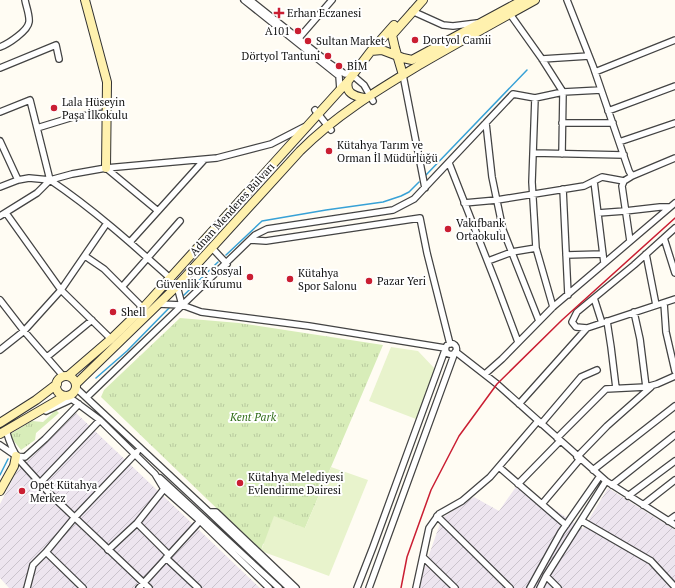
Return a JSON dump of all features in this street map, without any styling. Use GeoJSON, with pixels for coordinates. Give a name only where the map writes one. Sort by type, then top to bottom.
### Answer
{"type":"FeatureCollection","features":[{"type":"Feature","properties":{"kind":"main road"},"geometry":{"type":"LineString","coordinates":[[85,0],[107,82],[106,168]]}},
{"type":"Feature","properties":{"kind":"main road","name":"Adnan Menderes Bulvarı"},"geometry":{"type":"LineString","coordinates":[[66,377],[111,339],[144,308],[309,124],[317,112],[340,90],[350,74],[372,51],[415,0]]}},
{"type":"Feature","properties":{"kind":"main road"},"geometry":{"type":"LineString","coordinates":[[403,75],[392,35],[423,0]]}},
{"type":"Feature","properties":{"kind":"main road"},"geometry":{"type":"LineString","coordinates":[[372,51],[382,50],[412,60],[523,0]]}},
{"type":"Feature","properties":{"kind":"main road","name":"Adnan Menderes Bulvarı"},"geometry":{"type":"LineString","coordinates":[[76,386],[177,286],[318,133],[329,128],[403,75],[535,0]]}},
{"type":"Feature","properties":{"kind":"main road"},"geometry":{"type":"LineString","coordinates":[[350,74],[347,86],[349,92],[354,96],[369,98]]}},
{"type":"Feature","properties":{"kind":"main road"},"geometry":{"type":"LineString","coordinates":[[0,422],[36,400],[57,384],[59,379],[66,377],[73,379],[76,386],[72,394],[3,432]]}},
{"type":"Feature","properties":{"kind":"main road"},"geometry":{"type":"LineString","coordinates":[[57,384],[58,390],[68,397]]}},
{"type":"Feature","properties":{"kind":"main road"},"geometry":{"type":"LineString","coordinates":[[0,491],[14,466],[16,456]]}},
{"type":"Feature","properties":{"kind":"street"},"geometry":{"type":"LineString","coordinates":[[0,47],[19,35],[28,27],[30,21],[25,0]]}},
{"type":"Feature","properties":{"kind":"street"},"geometry":{"type":"LineString","coordinates":[[244,0],[339,76],[340,90]]}},
{"type":"Feature","properties":{"kind":"street"},"geometry":{"type":"LineString","coordinates":[[250,0],[329,63],[345,74],[350,74],[364,85],[369,98]]}},
{"type":"Feature","properties":{"kind":"street"},"geometry":{"type":"LineString","coordinates":[[299,38],[332,0]]}},
{"type":"Feature","properties":{"kind":"street"},"geometry":{"type":"LineString","coordinates":[[567,0],[602,90],[608,111],[632,176]]}},
{"type":"Feature","properties":{"kind":"street"},"geometry":{"type":"LineString","coordinates":[[412,11],[443,25],[453,26],[480,23]]}},
{"type":"Feature","properties":{"kind":"street"},"geometry":{"type":"LineString","coordinates":[[510,14],[563,92],[562,154]]}},
{"type":"Feature","properties":{"kind":"street"},"geometry":{"type":"LineString","coordinates":[[595,72],[675,40]]}},
{"type":"Feature","properties":{"kind":"street"},"geometry":{"type":"LineString","coordinates":[[0,68],[56,45],[59,59]]}},
{"type":"Feature","properties":{"kind":"street"},"geometry":{"type":"LineString","coordinates":[[542,59],[589,56]]}},
{"type":"Feature","properties":{"kind":"street"},"geometry":{"type":"LineString","coordinates":[[403,75],[425,188]]}},
{"type":"Feature","properties":{"kind":"street"},"geometry":{"type":"LineString","coordinates":[[608,111],[675,86]]}},
{"type":"Feature","properties":{"kind":"street"},"geometry":{"type":"LineString","coordinates":[[87,397],[251,240],[267,229],[393,210],[414,199],[513,94],[535,98],[563,92],[602,90]]}},
{"type":"Feature","properties":{"kind":"street"},"geometry":{"type":"LineString","coordinates":[[535,98],[533,194],[536,248],[553,307]]}},
{"type":"Feature","properties":{"kind":"street"},"geometry":{"type":"LineString","coordinates":[[0,112],[30,100],[50,180],[77,198],[130,242],[170,278]]}},
{"type":"Feature","properties":{"kind":"street"},"geometry":{"type":"LineString","coordinates":[[317,112],[329,128]]}},
{"type":"Feature","properties":{"kind":"street"},"geometry":{"type":"LineString","coordinates":[[37,128],[73,118],[106,113]]}},
{"type":"Feature","properties":{"kind":"street"},"geometry":{"type":"LineString","coordinates":[[486,123],[492,176],[503,230],[539,321]]}},
{"type":"Feature","properties":{"kind":"street"},"geometry":{"type":"LineString","coordinates":[[562,123],[613,123]]}},
{"type":"Feature","properties":{"kind":"street"},"geometry":{"type":"LineString","coordinates":[[619,142],[675,123]]}},
{"type":"Feature","properties":{"kind":"street"},"geometry":{"type":"LineString","coordinates":[[0,187],[18,180],[29,178],[50,180],[72,174],[106,168],[217,158],[271,144],[309,124]]}},
{"type":"Feature","properties":{"kind":"street"},"geometry":{"type":"LineString","coordinates":[[0,141],[18,180]]}},
{"type":"Feature","properties":{"kind":"street"},"geometry":{"type":"LineString","coordinates":[[533,153],[624,154]]}},
{"type":"Feature","properties":{"kind":"street"},"geometry":{"type":"LineString","coordinates":[[630,241],[622,186],[624,181],[632,176],[675,158]]}},
{"type":"Feature","properties":{"kind":"street"},"geometry":{"type":"LineString","coordinates":[[130,242],[204,160]]}},
{"type":"Feature","properties":{"kind":"street"},"geometry":{"type":"LineString","coordinates":[[449,163],[518,342]]}},
{"type":"Feature","properties":{"kind":"street"},"geometry":{"type":"LineString","coordinates":[[106,168],[158,211]]}},
{"type":"Feature","properties":{"kind":"street"},"geometry":{"type":"LineString","coordinates":[[464,203],[497,200],[584,186],[602,177],[624,181]]}},
{"type":"Feature","properties":{"kind":"street"},"geometry":{"type":"LineString","coordinates":[[0,216],[37,193],[50,180]]}},
{"type":"Feature","properties":{"kind":"street"},"geometry":{"type":"LineString","coordinates":[[594,181],[604,263]]}},
{"type":"Feature","properties":{"kind":"street"},"geometry":{"type":"LineString","coordinates":[[563,189],[568,295]]}},
{"type":"Feature","properties":{"kind":"street"},"geometry":{"type":"LineString","coordinates":[[485,374],[502,359],[553,307],[675,203]]}},
{"type":"Feature","properties":{"kind":"street"},"geometry":{"type":"LineString","coordinates":[[598,213],[670,207]]}},
{"type":"Feature","properties":{"kind":"street"},"geometry":{"type":"LineString","coordinates":[[6,213],[61,290],[111,339]]}},
{"type":"Feature","properties":{"kind":"street"},"geometry":{"type":"LineString","coordinates":[[251,240],[266,242],[420,218],[449,355],[455,352]]}},
{"type":"Feature","properties":{"kind":"street"},"geometry":{"type":"LineString","coordinates":[[122,287],[180,221]]}},
{"type":"Feature","properties":{"kind":"street"},"geometry":{"type":"LineString","coordinates":[[0,350],[24,331],[61,290],[107,223]]}},
{"type":"Feature","properties":{"kind":"street"},"geometry":{"type":"LineString","coordinates":[[587,328],[576,326],[572,322],[576,312],[675,228]]}},
{"type":"Feature","properties":{"kind":"street"},"geometry":{"type":"LineString","coordinates":[[664,238],[675,273]]}},
{"type":"Feature","properties":{"kind":"street"},"geometry":{"type":"LineString","coordinates":[[212,248],[227,264]]}},
{"type":"Feature","properties":{"kind":"street"},"geometry":{"type":"LineString","coordinates":[[488,261],[512,252],[536,248]]}},
{"type":"Feature","properties":{"kind":"street"},"geometry":{"type":"LineString","coordinates":[[566,255],[603,254]]}},
{"type":"Feature","properties":{"kind":"street"},"geometry":{"type":"LineString","coordinates":[[646,254],[656,305]]}},
{"type":"Feature","properties":{"kind":"street"},"geometry":{"type":"LineString","coordinates":[[85,256],[104,269],[144,308]]}},
{"type":"Feature","properties":{"kind":"street"},"geometry":{"type":"LineString","coordinates":[[177,286],[182,305]]}},
{"type":"Feature","properties":{"kind":"street"},"geometry":{"type":"LineString","coordinates":[[594,298],[604,322],[611,347],[616,388]]}},
{"type":"Feature","properties":{"kind":"street"},"geometry":{"type":"LineString","coordinates":[[519,404],[587,328],[675,299]]}},
{"type":"Feature","properties":{"kind":"street"},"geometry":{"type":"LineString","coordinates":[[0,300],[24,331],[66,377]]}},
{"type":"Feature","properties":{"kind":"street"},"geometry":{"type":"LineString","coordinates":[[664,302],[666,332],[675,371]]}},
{"type":"Feature","properties":{"kind":"street"},"geometry":{"type":"LineString","coordinates":[[158,304],[182,305],[201,312],[309,326],[447,347],[454,344],[456,347],[455,352],[369,588]]}},
{"type":"Feature","properties":{"kind":"street"},"geometry":{"type":"LineString","coordinates":[[634,312],[649,386]]}},
{"type":"Feature","properties":{"kind":"street"},"geometry":{"type":"LineString","coordinates":[[47,357],[92,320]]}},
{"type":"Feature","properties":{"kind":"street"},"geometry":{"type":"LineString","coordinates":[[357,588],[447,347]]}},
{"type":"Feature","properties":{"kind":"street"},"geometry":{"type":"LineString","coordinates":[[455,352],[485,374],[600,476],[628,496],[675,525]]}},
{"type":"Feature","properties":{"kind":"street"},"geometry":{"type":"LineString","coordinates":[[416,588],[429,528],[437,516],[462,501],[490,477],[581,377],[597,370]]}},
{"type":"Feature","properties":{"kind":"street"},"geometry":{"type":"LineString","coordinates":[[518,484],[603,391],[606,389],[649,386],[675,376]]}},
{"type":"Feature","properties":{"kind":"street"},"geometry":{"type":"LineString","coordinates":[[76,386],[289,588]]}},
{"type":"Feature","properties":{"kind":"street"},"geometry":{"type":"LineString","coordinates":[[542,504],[578,458],[649,386]]}},
{"type":"Feature","properties":{"kind":"street"},"geometry":{"type":"LineString","coordinates":[[68,397],[100,420],[279,588]]}},
{"type":"Feature","properties":{"kind":"street"},"geometry":{"type":"LineString","coordinates":[[16,456],[25,457],[79,404]]}},
{"type":"Feature","properties":{"kind":"street"},"geometry":{"type":"LineString","coordinates":[[593,470],[675,406]]}},
{"type":"Feature","properties":{"kind":"street"},"geometry":{"type":"LineString","coordinates":[[40,483],[100,420]]}},
{"type":"Feature","properties":{"kind":"street"},"geometry":{"type":"LineString","coordinates":[[3,432],[16,456]]}},
{"type":"Feature","properties":{"kind":"street"},"geometry":{"type":"LineString","coordinates":[[540,588],[546,576],[582,520],[609,483],[675,435]]}},
{"type":"Feature","properties":{"kind":"street"},"geometry":{"type":"LineString","coordinates":[[0,444],[16,456],[40,483],[74,517],[149,588]]}},
{"type":"Feature","properties":{"kind":"street"},"geometry":{"type":"LineString","coordinates":[[27,588],[33,565],[46,552],[74,517],[140,447]]}},
{"type":"Feature","properties":{"kind":"street"},"geometry":{"type":"LineString","coordinates":[[628,496],[675,461]]}},
{"type":"Feature","properties":{"kind":"street"},"geometry":{"type":"LineString","coordinates":[[499,467],[566,525]]}},
{"type":"Feature","properties":{"kind":"street"},"geometry":{"type":"LineString","coordinates":[[156,474],[164,488],[270,588]]}},
{"type":"Feature","properties":{"kind":"street"},"geometry":{"type":"LineString","coordinates":[[530,588],[566,525],[600,476]]}},
{"type":"Feature","properties":{"kind":"street"},"geometry":{"type":"LineString","coordinates":[[643,505],[675,480]]}},
{"type":"Feature","properties":{"kind":"street"},"geometry":{"type":"LineString","coordinates":[[108,550],[137,523],[164,488]]}},
{"type":"Feature","properties":{"kind":"street"},"geometry":{"type":"LineString","coordinates":[[209,512],[216,512],[296,588]]}},
{"type":"Feature","properties":{"kind":"street"},"geometry":{"type":"LineString","coordinates":[[437,516],[510,588]]}},
{"type":"Feature","properties":{"kind":"street"},"geometry":{"type":"LineString","coordinates":[[668,521],[675,516]]}},
{"type":"Feature","properties":{"kind":"street"},"geometry":{"type":"LineString","coordinates":[[582,520],[651,562],[675,587]]}},
{"type":"Feature","properties":{"kind":"street"},"geometry":{"type":"LineString","coordinates":[[139,588],[200,521]]}},
{"type":"Feature","properties":{"kind":"street"},"geometry":{"type":"LineString","coordinates":[[137,523],[167,557],[198,588]]}},
{"type":"Feature","properties":{"kind":"street"},"geometry":{"type":"LineString","coordinates":[[46,552],[83,588]]}},
{"type":"Feature","properties":{"kind":"street"},"geometry":{"type":"LineString","coordinates":[[423,557],[455,588]]}},
{"type":"Feature","properties":{"kind":"street"},"geometry":{"type":"LineString","coordinates":[[546,576],[558,588]]}},
{"type":"Feature","properties":{"kind":"shaded area"},"geometry":{"type":"Polygon","coordinates":[[[76,413],[260,588],[9,588],[0,578],[0,504],[17,471],[76,413]]]}},
{"type":"Feature","properties":{"kind":"shaded area"},"geometry":{"type":"Polygon","coordinates":[[[518,484],[583,529],[608,488],[675,530],[675,588],[420,588],[424,569],[442,518],[474,497],[499,511],[518,484]]]}},
{"type":"Feature","properties":{"kind":"green space","name":"Kent Park"},"geometry":{"type":"Polygon","coordinates":[[[180,318],[239,323],[383,345],[305,528],[263,544],[261,551],[101,397],[104,390],[180,318]]]}},
{"type":"Feature","properties":{"kind":"green space"},"geometry":{"type":"Polygon","coordinates":[[[391,347],[418,351],[435,369],[416,419],[369,401],[391,347]]]}},
{"type":"Feature","properties":{"kind":"green space"},"geometry":{"type":"Polygon","coordinates":[[[56,410],[59,413],[36,433],[35,440],[21,450],[9,435],[32,421],[43,422],[56,410]]]}},
{"type":"Feature","properties":{"kind":"green space"},"geometry":{"type":"Polygon","coordinates":[[[331,467],[368,480],[329,576],[261,551],[274,516],[305,528],[331,467]]]}},
{"type":"Feature","properties":{"kind":"waterway"},"geometry":{"type":"LineString","coordinates":[[426,175],[527,70]]}},
{"type":"Feature","properties":{"kind":"waterway"},"geometry":{"type":"LineString","coordinates":[[226,255],[262,221],[383,202],[409,192],[419,182]]}},
{"type":"Feature","properties":{"kind":"waterway"},"geometry":{"type":"LineString","coordinates":[[183,296],[218,262]]}},
{"type":"Feature","properties":{"kind":"waterway"},"geometry":{"type":"LineString","coordinates":[[96,378],[127,351],[170,307]]}},
{"type":"Feature","properties":{"kind":"waterway"},"geometry":{"type":"LineString","coordinates":[[0,475],[8,459]]}},
{"type":"Feature","properties":{"kind":"railway"},"geometry":{"type":"LineString","coordinates":[[401,588],[407,557],[431,490],[459,436],[497,384],[562,320],[675,218]]}},
{"type":"Feature","properties":{"kind":"place","name":"Erhan Eczanesi"},"geometry":{"type":"Point","coordinates":[279,13]}},
{"type":"Feature","properties":{"kind":"place","name":"A101"},"geometry":{"type":"Point","coordinates":[298,31]}},
{"type":"Feature","properties":{"kind":"place","name":"Dortyol Camii"},"geometry":{"type":"Point","coordinates":[415,40]}},
{"type":"Feature","properties":{"kind":"place","name":"Sultan Market"},"geometry":{"type":"Point","coordinates":[308,41]}},
{"type":"Feature","properties":{"kind":"place","name":"Dörtyol Tantuni"},"geometry":{"type":"Point","coordinates":[328,56]}},
{"type":"Feature","properties":{"kind":"place","name":"BİM"},"geometry":{"type":"Point","coordinates":[339,66]}},
{"type":"Feature","properties":{"kind":"place","name":"Lala Hüseyin Paşa İlkokulu"},"geometry":{"type":"Point","coordinates":[54,108]}},
{"type":"Feature","properties":{"kind":"place","name":"Kütahya Tarım ve Orman İl Müdürlüğü"},"geometry":{"type":"Point","coordinates":[329,151]}},
{"type":"Feature","properties":{"kind":"place","name":"Vakıfbank Ortaokulu"},"geometry":{"type":"Point","coordinates":[448,229]}},
{"type":"Feature","properties":{"kind":"place","name":"SGK Sosyal Güvenlik Kurumu"},"geometry":{"type":"Point","coordinates":[250,277]}},
{"type":"Feature","properties":{"kind":"place","name":"Kütahya Spor Salonu"},"geometry":{"type":"Point","coordinates":[290,279]}},
{"type":"Feature","properties":{"kind":"place","name":"Pazar Yeri"},"geometry":{"type":"Point","coordinates":[369,281]}},
{"type":"Feature","properties":{"kind":"place","name":"Shell"},"geometry":{"type":"Point","coordinates":[113,312]}},
{"type":"Feature","properties":{"kind":"place","name":"Kütahya Melediyesi Evlendirme Dairesi"},"geometry":{"type":"Point","coordinates":[240,483]}},
{"type":"Feature","properties":{"kind":"place","name":"Opet Kütahya Merkez"},"geometry":{"type":"Point","coordinates":[22,491]}}]}
